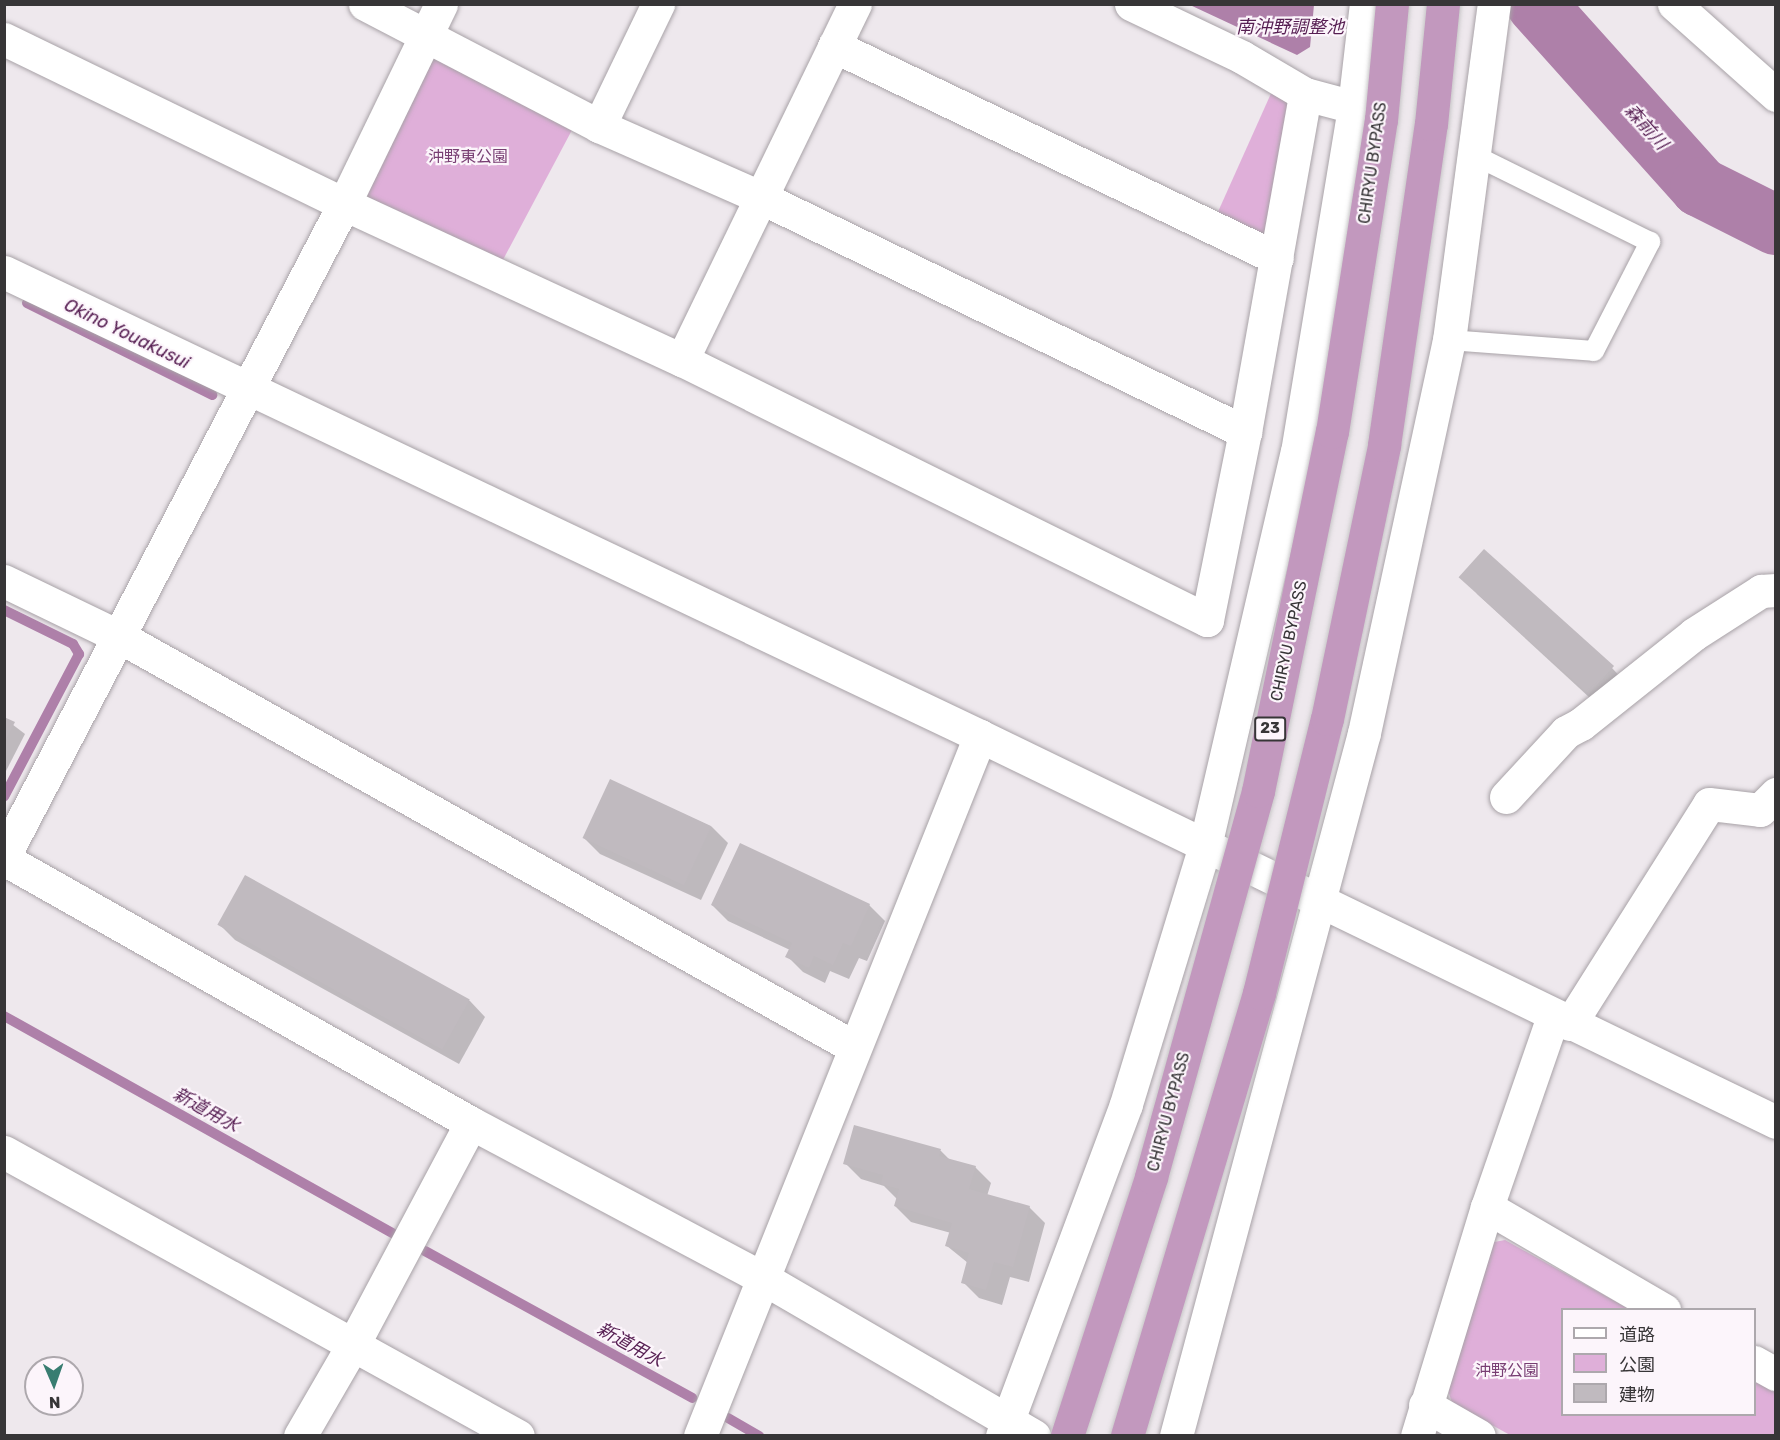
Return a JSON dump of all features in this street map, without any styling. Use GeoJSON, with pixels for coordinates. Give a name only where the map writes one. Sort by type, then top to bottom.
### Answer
{"type":"FeatureCollection","features":[{"type":"Feature","properties":{"kind":"highway","name":"CHIRYU BYPASS"},"geometry":{"type":"LineString","coordinates":[[1067,1436],[1151,1177],[1258,792],[1332,432],[1380,120],[1392,4]]}},
{"type":"Feature","properties":{"kind":"highway"},"geometry":{"type":"LineString","coordinates":[[1127,1436],[1259,993],[1327,719],[1384,445],[1431,124],[1443,4]]}},
{"type":"Feature","properties":{"kind":"street"},"geometry":{"type":"LineString","coordinates":[[365,4],[599,126],[762,198],[1245,432]]}},
{"type":"Feature","properties":{"kind":"street"},"geometry":{"type":"LineString","coordinates":[[441,4],[344,204],[4,858],[471,1123],[761,1277],[1015,1430],[1126,1104],[1205,846],[1297,452],[1354,107],[1366,4]]}},
{"type":"Feature","properties":{"kind":"street"},"geometry":{"type":"LineString","coordinates":[[599,126],[658,4]]}},
{"type":"Feature","properties":{"kind":"street"},"geometry":{"type":"LineString","coordinates":[[682,360],[855,4]]}},
{"type":"Feature","properties":{"kind":"street"},"geometry":{"type":"LineString","coordinates":[[1131,4],[1242,57],[1305,94],[1354,107]]}},
{"type":"Feature","properties":{"kind":"street"},"geometry":{"type":"LineString","coordinates":[[1176,1436],[1364,733],[1449,340],[1476,156],[1494,4]]}},
{"type":"Feature","properties":{"kind":"street"},"geometry":{"type":"LineString","coordinates":[[1674,4],[1776,95]]}},
{"type":"Feature","properties":{"kind":"street"},"geometry":{"type":"LineString","coordinates":[[4,39],[344,204],[682,360],[1208,620],[1245,432],[1305,94]]}},
{"type":"Feature","properties":{"kind":"street"},"geometry":{"type":"LineString","coordinates":[[834,46],[1277,258]]}},
{"type":"Feature","properties":{"kind":"street"},"geometry":{"type":"LineString","coordinates":[[4,272],[980,736],[1776,1122]]}},
{"type":"Feature","properties":{"kind":"street"},"geometry":{"type":"LineString","coordinates":[[4,581],[120,637],[854,1047]]}},
{"type":"Feature","properties":{"kind":"street"},"geometry":{"type":"LineString","coordinates":[[1506,797],[1566,732],[1581,724],[1694,634],[1761,591],[1776,590]]}},
{"type":"Feature","properties":{"kind":"street"},"geometry":{"type":"LineString","coordinates":[[700,1436],[761,1277],[980,736]]}},
{"type":"Feature","properties":{"kind":"street"},"geometry":{"type":"LineString","coordinates":[[1479,1436],[1421,1420],[1487,1207],[1562,1020],[1709,804],[1760,810],[1776,794]]}},
{"type":"Feature","properties":{"kind":"street"},"geometry":{"type":"LineString","coordinates":[[300,1436],[354,1343],[471,1123]]}},
{"type":"Feature","properties":{"kind":"street"},"geometry":{"type":"LineString","coordinates":[[4,1152],[354,1343],[518,1436]]}},
{"type":"Feature","properties":{"kind":"street"},"geometry":{"type":"LineString","coordinates":[[1487,1207],[1661,1308]]}},
{"type":"Feature","properties":{"kind":"street"},"geometry":{"type":"LineString","coordinates":[[1756,1363],[1776,1374]]}},
{"type":"Feature","properties":{"kind":"lane"},"geometry":{"type":"LineString","coordinates":[[1449,340],[1594,351],[1650,242],[1476,156]]}},
{"type":"Feature","properties":{"kind":"green space","name":"沖野東公園"},"geometry":{"type":"Polygon","coordinates":[[[431,48],[575,125],[499,268],[355,191],[431,48]]]}},
{"type":"Feature","properties":{"kind":"green space"},"geometry":{"type":"Polygon","coordinates":[[[1273,89],[1291,98],[1267,238],[1217,214],[1273,89]]]}},
{"type":"Feature","properties":{"kind":"green space","name":"沖野公園"},"geometry":{"type":"Polygon","coordinates":[[[1505,1240],[1627,1308],[1561,1308],[1561,1416],[1756,1416],[1756,1380],[1775,1391],[1775,1435],[1510,1435],[1452,1403],[1446,1384],[1489,1243],[1505,1240]]]}},
{"type":"Feature","properties":{"kind":"water","name":"南沖野調整池"},"geometry":{"type":"Polygon","coordinates":[[[1190,5],[1314,5],[1310,47],[1297,55],[1190,5]]]}},
{"type":"Feature","properties":{"kind":"building"},"geometry":{"type":"Polygon","coordinates":[[[1484,549],[1614,666],[1589,694],[1459,577],[1484,549]]]}},
{"type":"Feature","properties":{"kind":"building"},"geometry":{"type":"Polygon","coordinates":[[[4,717],[15,722],[4,743],[4,717]]]}},
{"type":"Feature","properties":{"kind":"building"},"geometry":{"type":"Polygon","coordinates":[[[610,779],[712,826],[684,885],[583,838],[610,779]]]}},
{"type":"Feature","properties":{"kind":"building"},"geometry":{"type":"Polygon","coordinates":[[[740,843],[870,904],[851,946],[843,943],[833,965],[814,956],[809,968],[785,957],[792,943],[711,905],[740,843]]]}},
{"type":"Feature","properties":{"kind":"building"},"geometry":{"type":"Polygon","coordinates":[[[245,875],[470,1000],[442,1049],[217,925],[245,875]]]}},
{"type":"Feature","properties":{"kind":"building"},"geometry":{"type":"Polygon","coordinates":[[[854,1125],[941,1149],[939,1156],[976,1166],[969,1189],[1030,1206],[1013,1267],[994,1262],[986,1290],[961,1283],[969,1253],[945,1246],[952,1223],[894,1206],[899,1189],[881,1184],[883,1175],[843,1164],[854,1125]]]}},
{"type":"Feature","properties":{"kind":"waterway","name":"森前川"},"geometry":{"type":"LineString","coordinates":[[1536,4],[1700,187],[1776,225]]}},
{"type":"Feature","properties":{"kind":"waterway","name":"Okino Youakusui"},"geometry":{"type":"LineString","coordinates":[[27,303],[212,395]]}},
{"type":"Feature","properties":{"kind":"waterway","name":"新道用水"},"geometry":{"type":"LineString","coordinates":[[4,610],[73,644],[79,654],[4,797]]}},
{"type":"Feature","properties":{"kind":"waterway","name":"新道用水"},"geometry":{"type":"LineString","coordinates":[[4,1016],[392,1233]]}},
{"type":"Feature","properties":{"kind":"waterway","name":"新道用水"},"geometry":{"type":"LineString","coordinates":[[425,1251],[692,1398]]}},
{"type":"Feature","properties":{"kind":"waterway","name":"新道用水"},"geometry":{"type":"LineString","coordinates":[[728,1418],[759,1436]]}}]}
